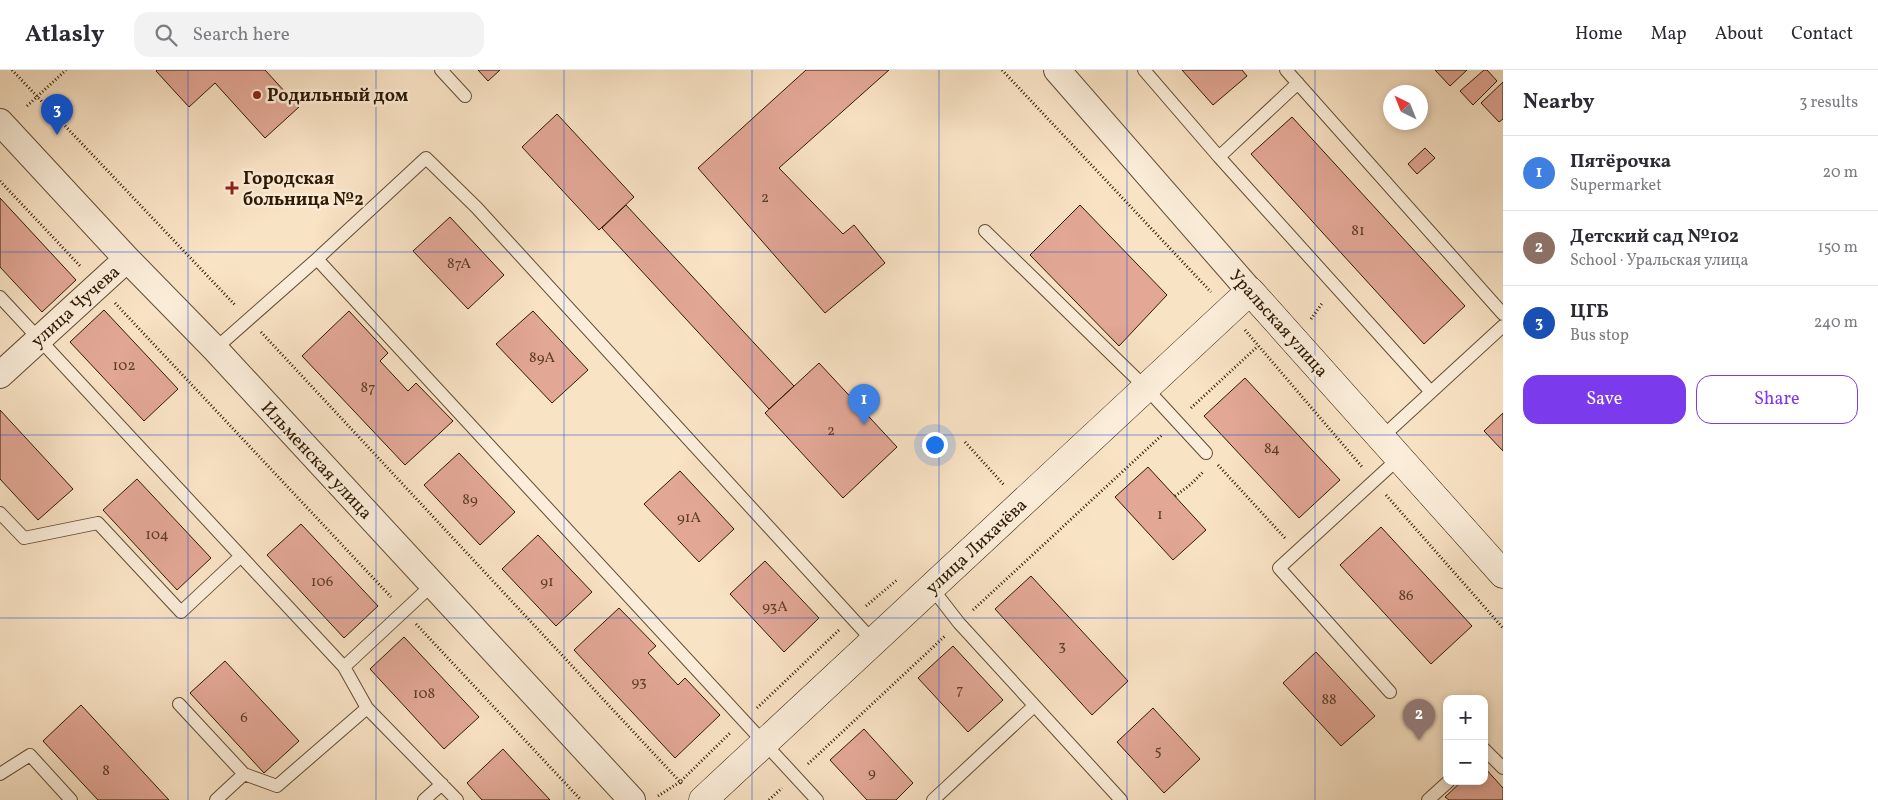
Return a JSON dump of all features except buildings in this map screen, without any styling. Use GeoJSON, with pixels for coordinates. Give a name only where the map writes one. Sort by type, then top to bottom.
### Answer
{"type":"FeatureCollection","features":[{"type":"Feature","properties":{"kind":"street","name":"Уральская улица"},"geometry":{"type":"LineString","coordinates":[[1057,70],[1250,291],[1503,574]]}},
{"type":"Feature","properties":{"kind":"street","name":"Ильменская улица"},"geometry":{"type":"LineString","coordinates":[[0,122],[215,349],[632,800]]}},
{"type":"Feature","properties":{"kind":"street","name":"улица Чучева"},"geometry":{"type":"LineString","coordinates":[[0,374],[127,258]]}},
{"type":"Feature","properties":{"kind":"street","name":"улица Лихачёва"},"geometry":{"type":"LineString","coordinates":[[694,794],[765,742],[1250,291]]}},
{"type":"Feature","properties":{"kind":"lane"},"geometry":{"type":"LineString","coordinates":[[441,70],[466,96]]}},
{"type":"Feature","properties":{"kind":"lane"},"geometry":{"type":"LineString","coordinates":[[1144,70],[1219,157],[1431,392]]}},
{"type":"Feature","properties":{"kind":"lane"},"geometry":{"type":"LineString","coordinates":[[1286,70],[1503,314]]}},
{"type":"Feature","properties":{"kind":"lane"},"geometry":{"type":"LineString","coordinates":[[1219,157],[1298,83]]}},
{"type":"Feature","properties":{"kind":"lane"},"geometry":{"type":"LineString","coordinates":[[215,349],[317,259],[426,158],[477,208],[873,642]]}},
{"type":"Feature","properties":{"kind":"lane"},"geometry":{"type":"LineString","coordinates":[[985,231],[1146,388],[1206,453]]}},
{"type":"Feature","properties":{"kind":"lane"},"geometry":{"type":"LineString","coordinates":[[317,259],[817,800]]}},
{"type":"Feature","properties":{"kind":"lane"},"geometry":{"type":"LineString","coordinates":[[0,297],[344,667],[367,708],[457,800]]}},
{"type":"Feature","properties":{"kind":"lane"},"geometry":{"type":"LineString","coordinates":[[1381,438],[1503,326]]}},
{"type":"Feature","properties":{"kind":"lane"},"geometry":{"type":"LineString","coordinates":[[1390,692],[1279,568],[1399,458]]}},
{"type":"Feature","properties":{"kind":"lane"},"geometry":{"type":"LineString","coordinates":[[0,513],[24,538],[98,523],[181,612],[241,556]]}},
{"type":"Feature","properties":{"kind":"lane"},"geometry":{"type":"LineString","coordinates":[[344,667],[432,585]]}},
{"type":"Feature","properties":{"kind":"lane"},"geometry":{"type":"LineString","coordinates":[[931,588],[958,623],[1121,800]]}},
{"type":"Feature","properties":{"kind":"lane"},"geometry":{"type":"LineString","coordinates":[[179,704],[244,774],[277,786],[367,708]]}},
{"type":"Feature","properties":{"kind":"lane"},"geometry":{"type":"LineString","coordinates":[[933,800],[1034,706]]}},
{"type":"Feature","properties":{"kind":"lane"},"geometry":{"type":"LineString","coordinates":[[1488,753],[1503,768]]}},
{"type":"Feature","properties":{"kind":"lane"},"geometry":{"type":"LineString","coordinates":[[0,774],[30,755],[71,800]]}},
{"type":"Feature","properties":{"kind":"lane"},"geometry":{"type":"LineString","coordinates":[[216,800],[244,774]]}},
{"type":"Feature","properties":{"kind":"lane"},"geometry":{"type":"LineString","coordinates":[[424,800],[442,784]]}},
{"type":"Feature","properties":{"kind":"lane"},"geometry":{"type":"LineString","coordinates":[[1428,800],[1445,785]]}},
{"type":"Feature","properties":{"kind":"path"},"geometry":{"type":"LineString","coordinates":[[12,70],[248,319],[680,782],[694,794]]}},
{"type":"Feature","properties":{"kind":"path"},"geometry":{"type":"LineString","coordinates":[[27,106],[66,70]]}},
{"type":"Feature","properties":{"kind":"path"},"geometry":{"type":"LineString","coordinates":[[1002,70],[1229,311],[1503,628]]}},
{"type":"Feature","properties":{"kind":"path"},"geometry":{"type":"LineString","coordinates":[[0,181],[582,800]]}},
{"type":"Feature","properties":{"kind":"path"},"geometry":{"type":"LineString","coordinates":[[1309,322],[1327,296]]}},
{"type":"Feature","properties":{"kind":"path"},"geometry":{"type":"LineString","coordinates":[[769,800],[1258,346]]}},
{"type":"Feature","properties":{"kind":"path"},"geometry":{"type":"LineString","coordinates":[[964,442],[1007,489]]}},
{"type":"Feature","properties":{"kind":"path"},"geometry":{"type":"LineString","coordinates":[[1206,453],[1297,551]]}},
{"type":"Feature","properties":{"kind":"path"},"geometry":{"type":"LineString","coordinates":[[1175,496],[1190,485]]}},
{"type":"Feature","properties":{"kind":"path"},"geometry":{"type":"LineString","coordinates":[[651,800],[680,782],[852,618],[903,575]]}},
{"type":"Feature","properties":{"kind":"place","name":"Родильный дом"},"geometry":{"type":"Point","coordinates":[257,95]}},
{"type":"Feature","properties":{"kind":"place","name":"ЦГБ"},"geometry":{"type":"Point","coordinates":[57,135]}},
{"type":"Feature","properties":{"kind":"place","name":"Городская больница №2"},"geometry":{"type":"Point","coordinates":[232,188]}},
{"type":"Feature","properties":{"kind":"place","name":"Пятёрочка"},"geometry":{"type":"Point","coordinates":[864,425]}},
{"type":"Feature","properties":{"kind":"place","name":"Детский сад №102"},"geometry":{"type":"Point","coordinates":[1419,740]}}]}
